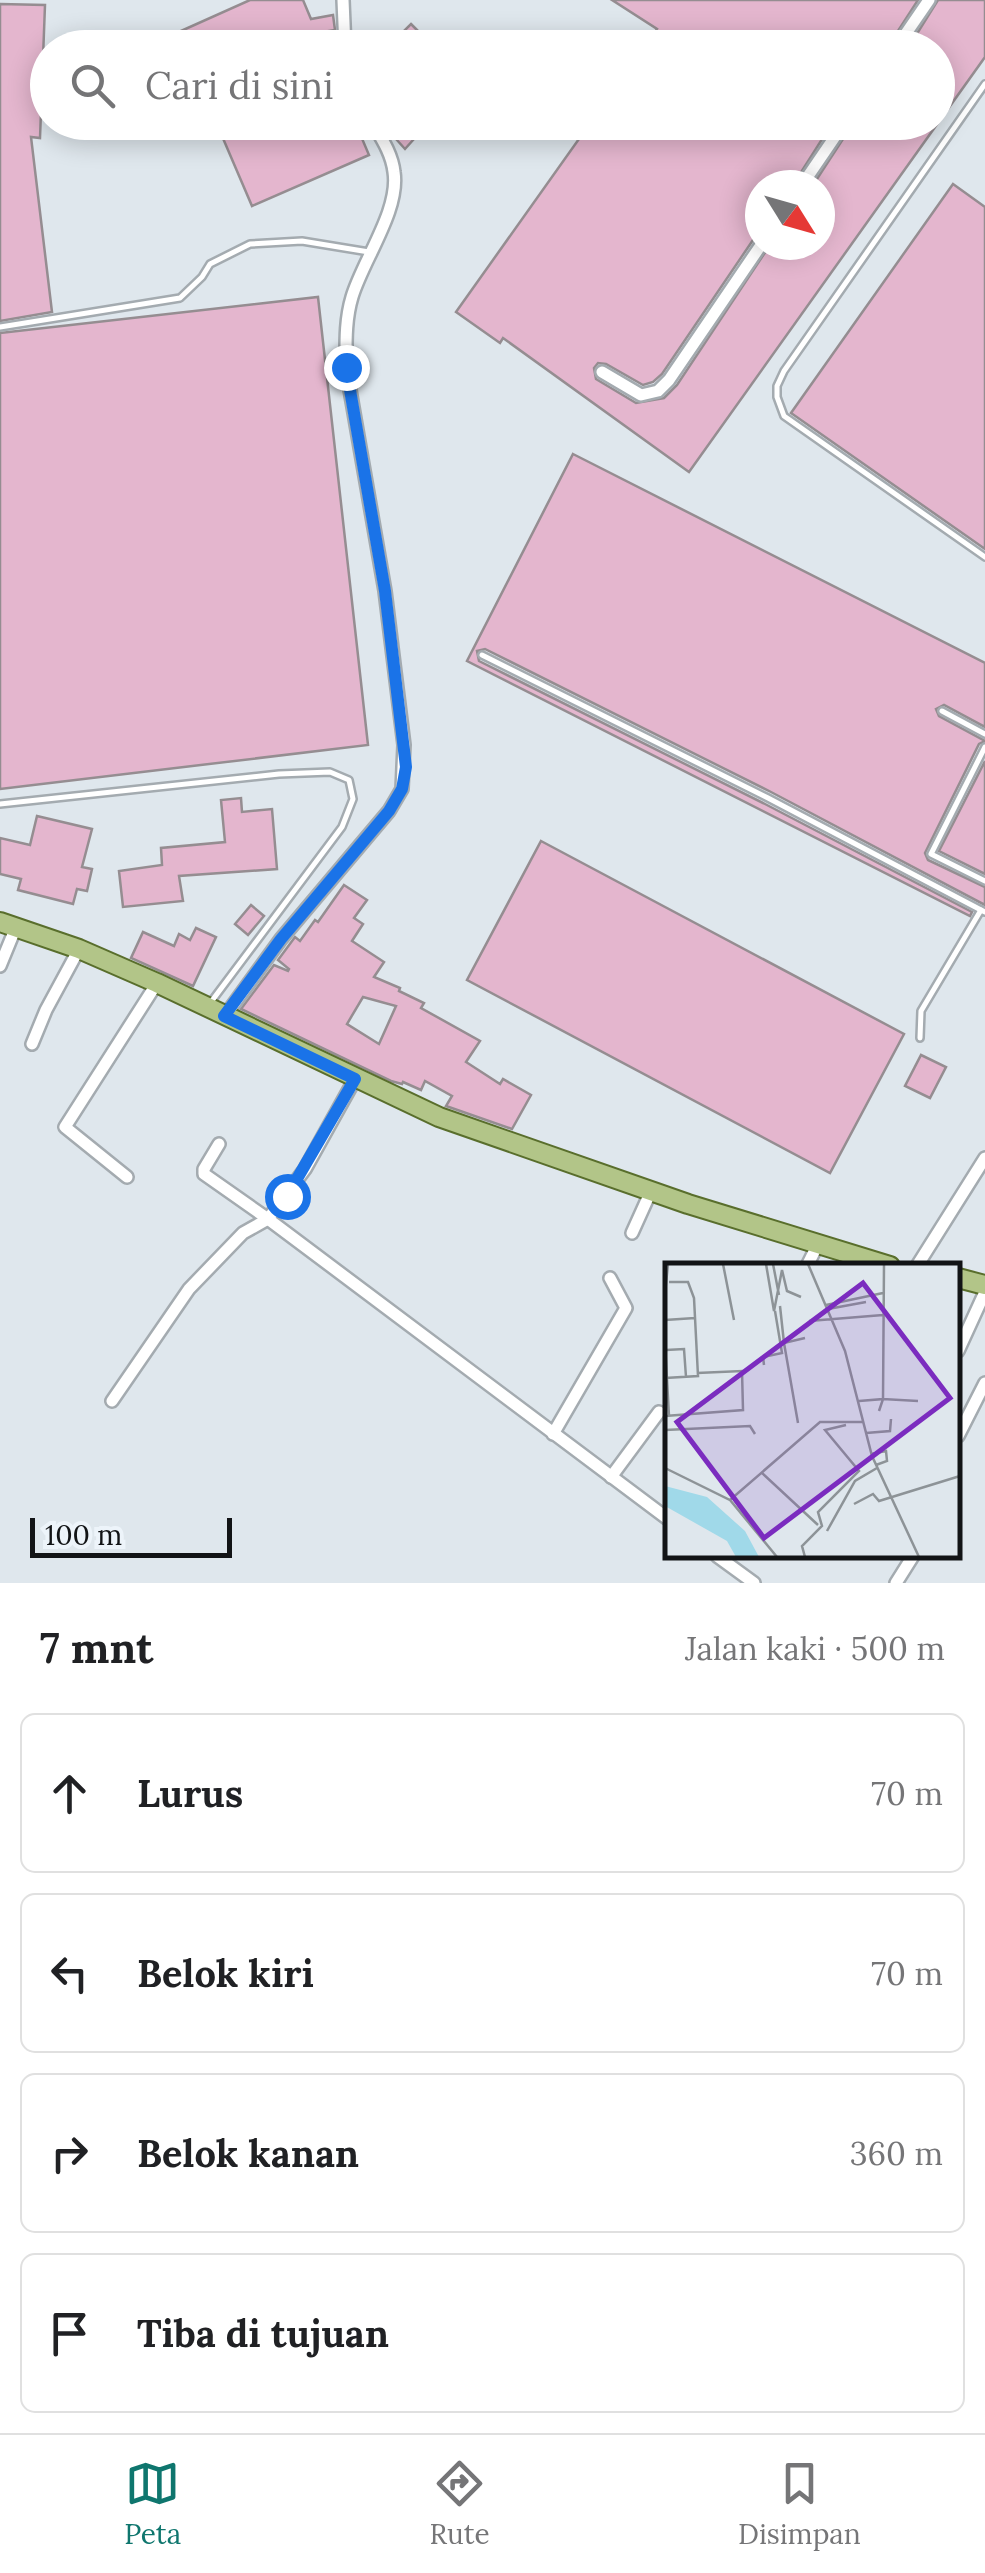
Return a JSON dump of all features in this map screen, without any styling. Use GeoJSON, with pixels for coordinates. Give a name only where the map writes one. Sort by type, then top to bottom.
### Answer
{"type":"FeatureCollection","features":[{"type":"Feature","properties":{"kind":"main road"},"geometry":{"type":"LineString","coordinates":[[8,925],[79,949],[157,983],[440,1117],[651,1191],[879,1263]]}},
{"type":"Feature","properties":{"kind":"main road"},"geometry":{"type":"LineString","coordinates":[[960,1279],[985,1289]]}},
{"type":"Feature","properties":{"kind":"street"},"geometry":{"type":"LineString","coordinates":[[343,0],[344,30]]}},
{"type":"Feature","properties":{"kind":"street"},"geometry":{"type":"LineString","coordinates":[[908,30],[929,0]]}},
{"type":"Feature","properties":{"kind":"street"},"geometry":{"type":"LineString","coordinates":[[216,1012],[389,811],[402,789],[404,745],[385,591],[346,367],[348,316],[395,185],[390,154],[382,140]]}},
{"type":"Feature","properties":{"kind":"street"},"geometry":{"type":"LineString","coordinates":[[812,170],[833,140]]}},
{"type":"Feature","properties":{"kind":"street"},"geometry":{"type":"LineString","coordinates":[[602,372],[641,395],[658,391],[752,260]]}},
{"type":"Feature","properties":{"kind":"street"},"geometry":{"type":"LineString","coordinates":[[0,966],[8,925]]}},
{"type":"Feature","properties":{"kind":"street"},"geometry":{"type":"LineString","coordinates":[[32,1044],[79,949]]}},
{"type":"Feature","properties":{"kind":"street"},"geometry":{"type":"LineString","coordinates":[[126,1177],[66,1127],[157,983]]}},
{"type":"Feature","properties":{"kind":"street"},"geometry":{"type":"LineString","coordinates":[[112,1402],[188,1289],[243,1233],[279,1208],[355,1079]]}},
{"type":"Feature","properties":{"kind":"street"},"geometry":{"type":"LineString","coordinates":[[219,1144],[204,1174],[665,1517]]}},
{"type":"Feature","properties":{"kind":"street"},"geometry":{"type":"LineString","coordinates":[[919,1263],[985,1158]]}},
{"type":"Feature","properties":{"kind":"street"},"geometry":{"type":"LineString","coordinates":[[632,1233],[651,1191]]}},
{"type":"Feature","properties":{"kind":"street"},"geometry":{"type":"LineString","coordinates":[[808,1263],[818,1246]]}},
{"type":"Feature","properties":{"kind":"street"},"geometry":{"type":"LineString","coordinates":[[553,1434],[626,1308],[610,1278]]}},
{"type":"Feature","properties":{"kind":"street"},"geometry":{"type":"LineString","coordinates":[[960,1345],[985,1289]]}},
{"type":"Feature","properties":{"kind":"street"},"geometry":{"type":"LineString","coordinates":[[960,1432],[985,1383]]}},
{"type":"Feature","properties":{"kind":"street"},"geometry":{"type":"LineString","coordinates":[[610,1478],[659,1412]]}},
{"type":"Feature","properties":{"kind":"street"},"geometry":{"type":"LineString","coordinates":[[726,1558],[754,1583]]}},
{"type":"Feature","properties":{"kind":"street"},"geometry":{"type":"LineString","coordinates":[[896,1583],[913,1558]]}},
{"type":"Feature","properties":{"kind":"lane"},"geometry":{"type":"LineString","coordinates":[[955,127],[985,84]]}},
{"type":"Feature","properties":{"kind":"lane"},"geometry":{"type":"LineString","coordinates":[[946,140],[804,341],[777,386],[784,416],[985,557]]}},
{"type":"Feature","properties":{"kind":"lane"},"geometry":{"type":"LineString","coordinates":[[0,326],[180,298],[210,264],[250,244],[302,241],[369,252]]}},
{"type":"Feature","properties":{"kind":"lane"},"geometry":{"type":"LineString","coordinates":[[482,655],[983,911],[921,1011],[920,1038]]}},
{"type":"Feature","properties":{"kind":"lane"},"geometry":{"type":"LineString","coordinates":[[942,711],[985,734]]}},
{"type":"Feature","properties":{"kind":"lane"},"geometry":{"type":"LineString","coordinates":[[985,746],[932,854],[985,881]]}},
{"type":"Feature","properties":{"kind":"lane"},"geometry":{"type":"LineString","coordinates":[[0,804],[279,774],[330,772],[349,780],[353,799],[342,827],[216,1012]]}},
{"type":"Feature","properties":{"kind":"building"},"geometry":{"type":"Polygon","coordinates":[[[250,0],[303,0],[311,19],[333,15],[335,30],[183,30],[250,0]]]}},
{"type":"Feature","properties":{"kind":"building"},"geometry":{"type":"Polygon","coordinates":[[[612,0],[918,0],[899,30],[657,29],[612,0]]]}},
{"type":"Feature","properties":{"kind":"building"},"geometry":{"type":"Polygon","coordinates":[[[938,0],[985,0],[985,57],[955,99],[955,30],[919,30],[938,0]]]}},
{"type":"Feature","properties":{"kind":"building"},"geometry":{"type":"Polygon","coordinates":[[[0,4],[45,5],[44,30],[30,30],[30,140],[52,312],[0,321],[0,4]]]}},
{"type":"Feature","properties":{"kind":"building"},"geometry":{"type":"Polygon","coordinates":[[[224,140],[363,140],[369,155],[252,206],[224,140]]]}},
{"type":"Feature","properties":{"kind":"building"},"geometry":{"type":"Polygon","coordinates":[[[397,140],[413,140],[405,149],[397,140]]]}},
{"type":"Feature","properties":{"kind":"building"},"geometry":{"type":"Polygon","coordinates":[[[578,140],[822,140],[803,170],[745,170],[745,252],[662,374],[643,385],[606,364],[598,363],[594,368],[596,379],[636,403],[664,398],[677,385],[760,260],[835,260],[835,170],[823,170],[842,140],[926,140],[689,472],[503,338],[500,343],[456,312],[578,140]]]}},
{"type":"Feature","properties":{"kind":"building"},"geometry":{"type":"Polygon","coordinates":[[[953,184],[985,207],[985,549],[791,413],[953,184]]]}},
{"type":"Feature","properties":{"kind":"building"},"geometry":{"type":"Polygon","coordinates":[[[318,297],[368,745],[0,789],[0,333],[318,297]]]}},
{"type":"Feature","properties":{"kind":"building"},"geometry":{"type":"Polygon","coordinates":[[[573,454],[985,663],[985,727],[944,705],[936,709],[939,716],[985,741],[979,744],[925,853],[928,860],[985,887],[985,905],[771,792],[485,649],[477,651],[479,661],[765,804],[972,912],[970,916],[467,661],[573,454]]]}},
{"type":"Feature","properties":{"kind":"building"},"geometry":{"type":"Polygon","coordinates":[[[985,761],[985,874],[939,851],[985,761]]]}},
{"type":"Feature","properties":{"kind":"building"},"geometry":{"type":"Polygon","coordinates":[[[241,798],[242,812],[272,809],[277,869],[179,876],[183,901],[123,907],[119,871],[162,865],[161,848],[225,842],[221,800],[241,798]]]}},
{"type":"Feature","properties":{"kind":"building"},"geometry":{"type":"Polygon","coordinates":[[[37,816],[92,829],[82,867],[92,869],[87,891],[77,889],[73,904],[18,890],[21,879],[0,874],[0,838],[30,845],[37,816]]]}},
{"type":"Feature","properties":{"kind":"building"},"geometry":{"type":"Polygon","coordinates":[[[541,841],[904,1034],[830,1173],[467,980],[541,841]]]}},
{"type":"Feature","properties":{"kind":"building"},"geometry":{"type":"Polygon","coordinates":[[[344,885],[367,900],[354,918],[363,924],[352,941],[384,962],[374,977],[400,988],[399,991],[424,1003],[421,1008],[480,1041],[466,1062],[500,1084],[503,1079],[531,1095],[512,1129],[446,1106],[452,1096],[425,1081],[421,1090],[391,1081],[241,1009],[274,965],[288,971],[278,960],[295,937],[300,941],[315,920],[318,922],[344,885]],[[363,997],[347,1024],[379,1044],[396,1006],[363,997]]]}},
{"type":"Feature","properties":{"kind":"building"},"geometry":{"type":"Polygon","coordinates":[[[251,905],[264,916],[248,935],[235,924],[251,905]]]}},
{"type":"Feature","properties":{"kind":"building"},"geometry":{"type":"Polygon","coordinates":[[[196,928],[216,937],[193,986],[131,958],[143,932],[174,946],[179,934],[190,940],[196,928]]]}},
{"type":"Feature","properties":{"kind":"building"},"geometry":{"type":"Polygon","coordinates":[[[921,1055],[946,1067],[930,1098],[905,1086],[921,1055]]]}},
{"type":"Feature","properties":{"kind":"route"},"geometry":{"type":"LineString","coordinates":[[287,1196],[355,1079],[224,1016],[281,939],[389,811],[402,789],[406,767],[385,591],[346,367]]}}]}
